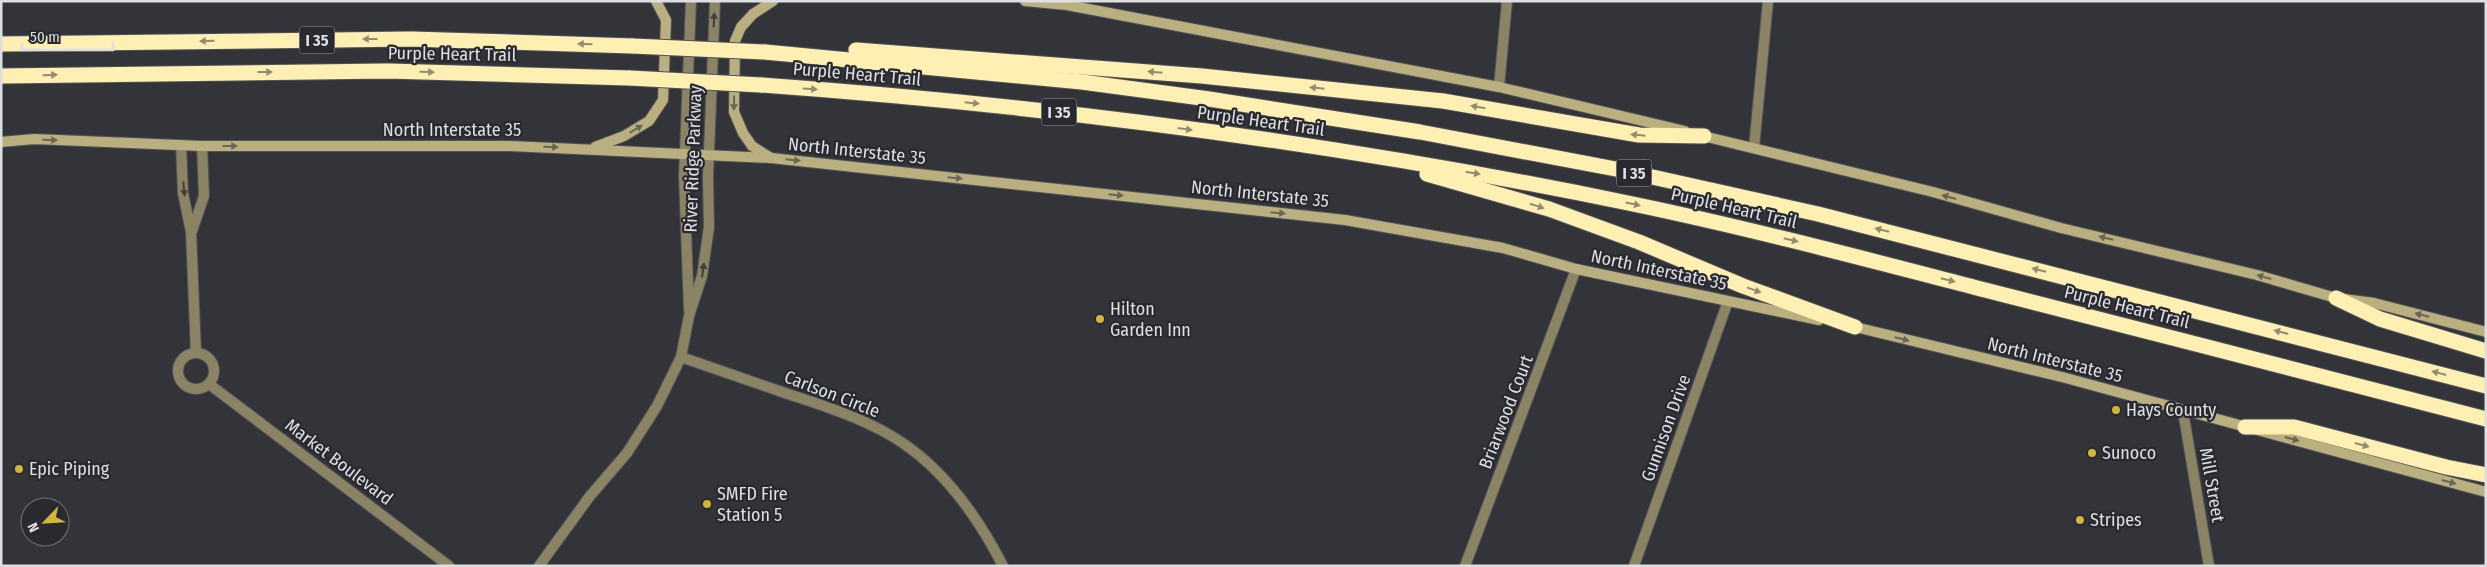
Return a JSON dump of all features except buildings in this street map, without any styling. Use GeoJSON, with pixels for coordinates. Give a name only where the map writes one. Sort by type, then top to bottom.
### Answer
{"type":"FeatureCollection","features":[{"type":"Feature","properties":{"kind":"highway","name":"Purple Heart Trail"},"geometry":{"type":"LineString","coordinates":[[1,44],[411,39],[633,46],[765,52],[1082,82],[1199,98],[1420,132],[1612,168],[1828,216],[2486,386]]}},
{"type":"Feature","properties":{"kind":"highway"},"geometry":{"type":"LineString","coordinates":[[765,52],[806,48],[920,54],[1202,76],[1443,101],[1639,136],[1704,136]]}},
{"type":"Feature","properties":{"kind":"highway","name":"Purple Heart Trail"},"geometry":{"type":"LineString","coordinates":[[1,76],[388,71],[630,78],[879,94],[1040,110],[1356,154],[1531,183],[1632,204],[1799,242],[2486,419]]}},
{"type":"Feature","properties":{"kind":"highway"},"geometry":{"type":"LineString","coordinates":[[1356,154],[1549,209],[1639,242],[1743,286],[1855,327]]}},
{"type":"Feature","properties":{"kind":"highway"},"geometry":{"type":"LineString","coordinates":[[2336,298],[2380,319],[2486,351]]}},
{"type":"Feature","properties":{"kind":"highway"},"geometry":{"type":"LineString","coordinates":[[2245,427],[2294,427],[2446,467],[2486,475]]}},
{"type":"Feature","properties":{"kind":"main road"},"geometry":{"type":"LineString","coordinates":[[591,149],[624,136],[650,121],[663,100],[666,20],[656,1]]}},
{"type":"Feature","properties":{"kind":"main road"},"geometry":{"type":"LineString","coordinates":[[771,158],[752,146],[743,133],[734,112],[735,41],[741,27],[753,14],[773,1]]}},
{"type":"Feature","properties":{"kind":"main road"},"geometry":{"type":"LineString","coordinates":[[1025,1],[1066,5],[1500,87],[1933,192],[2061,228],[2257,275],[2336,298],[2374,303],[2486,332]]}},
{"type":"Feature","properties":{"kind":"main road","name":"North Interstate 35"},"geometry":{"type":"LineString","coordinates":[[1,142],[34,139],[202,146],[510,146],[771,158],[1345,220],[1503,248],[1576,269],[1855,327],[2062,377],[2486,492]]}},
{"type":"Feature","properties":{"kind":"street","name":"River Ridge Parkway"},"geometry":{"type":"LineString","coordinates":[[689,316],[684,227],[691,1]]}},
{"type":"Feature","properties":{"kind":"street","name":"River Ridge Parkway"},"geometry":{"type":"LineString","coordinates":[[539,566],[590,496],[627,453],[657,406],[681,357],[689,316],[704,266],[708,227],[715,1]]}},
{"type":"Feature","properties":{"kind":"street"},"geometry":{"type":"LineString","coordinates":[[1500,87],[1507,1]]}},
{"type":"Feature","properties":{"kind":"street"},"geometry":{"type":"LineString","coordinates":[[1754,148],[1768,1]]}},
{"type":"Feature","properties":{"kind":"street"},"geometry":{"type":"LineString","coordinates":[[181,145],[184,193],[191,232],[196,353]]}},
{"type":"Feature","properties":{"kind":"street"},"geometry":{"type":"LineString","coordinates":[[191,232],[204,196],[202,146]]}},
{"type":"Feature","properties":{"kind":"street","name":"Briarwood Court"},"geometry":{"type":"LineString","coordinates":[[1465,566],[1576,269]]}},
{"type":"Feature","properties":{"kind":"street","name":"Gunnison Drive"},"geometry":{"type":"LineString","coordinates":[[1634,566],[1728,301]]}},
{"type":"Feature","properties":{"kind":"street"},"geometry":{"type":"LineString","coordinates":[[196,353],[206,356],[213,364],[214,375],[209,384],[194,389],[181,380],[180,365],[186,357],[196,353]]}},
{"type":"Feature","properties":{"kind":"street","name":"Carlson Circle"},"geometry":{"type":"LineString","coordinates":[[681,357],[848,414],[892,436],[935,470],[965,504],[986,534],[1003,566]]}},
{"type":"Feature","properties":{"kind":"street","name":"Market Boulevard"},"geometry":{"type":"LineString","coordinates":[[209,384],[449,566]]}},
{"type":"Feature","properties":{"kind":"street","name":"Mill Street"},"geometry":{"type":"LineString","coordinates":[[2183,410],[2209,566]]}},
{"type":"Feature","properties":{"kind":"place","name":"Hilton Garden Inn"},"geometry":{"type":"Point","coordinates":[1100,319]}},
{"type":"Feature","properties":{"kind":"place","name":"Hays County"},"geometry":{"type":"Point","coordinates":[2116,410]}},
{"type":"Feature","properties":{"kind":"place","name":"Sunoco"},"geometry":{"type":"Point","coordinates":[2092,453]}},
{"type":"Feature","properties":{"kind":"place","name":"Epic Piping"},"geometry":{"type":"Point","coordinates":[19,469]}},
{"type":"Feature","properties":{"kind":"place","name":"SMFD Fire Station 5"},"geometry":{"type":"Point","coordinates":[707,504]}},
{"type":"Feature","properties":{"kind":"place","name":"Stripes"},"geometry":{"type":"Point","coordinates":[2080,520]}}]}
